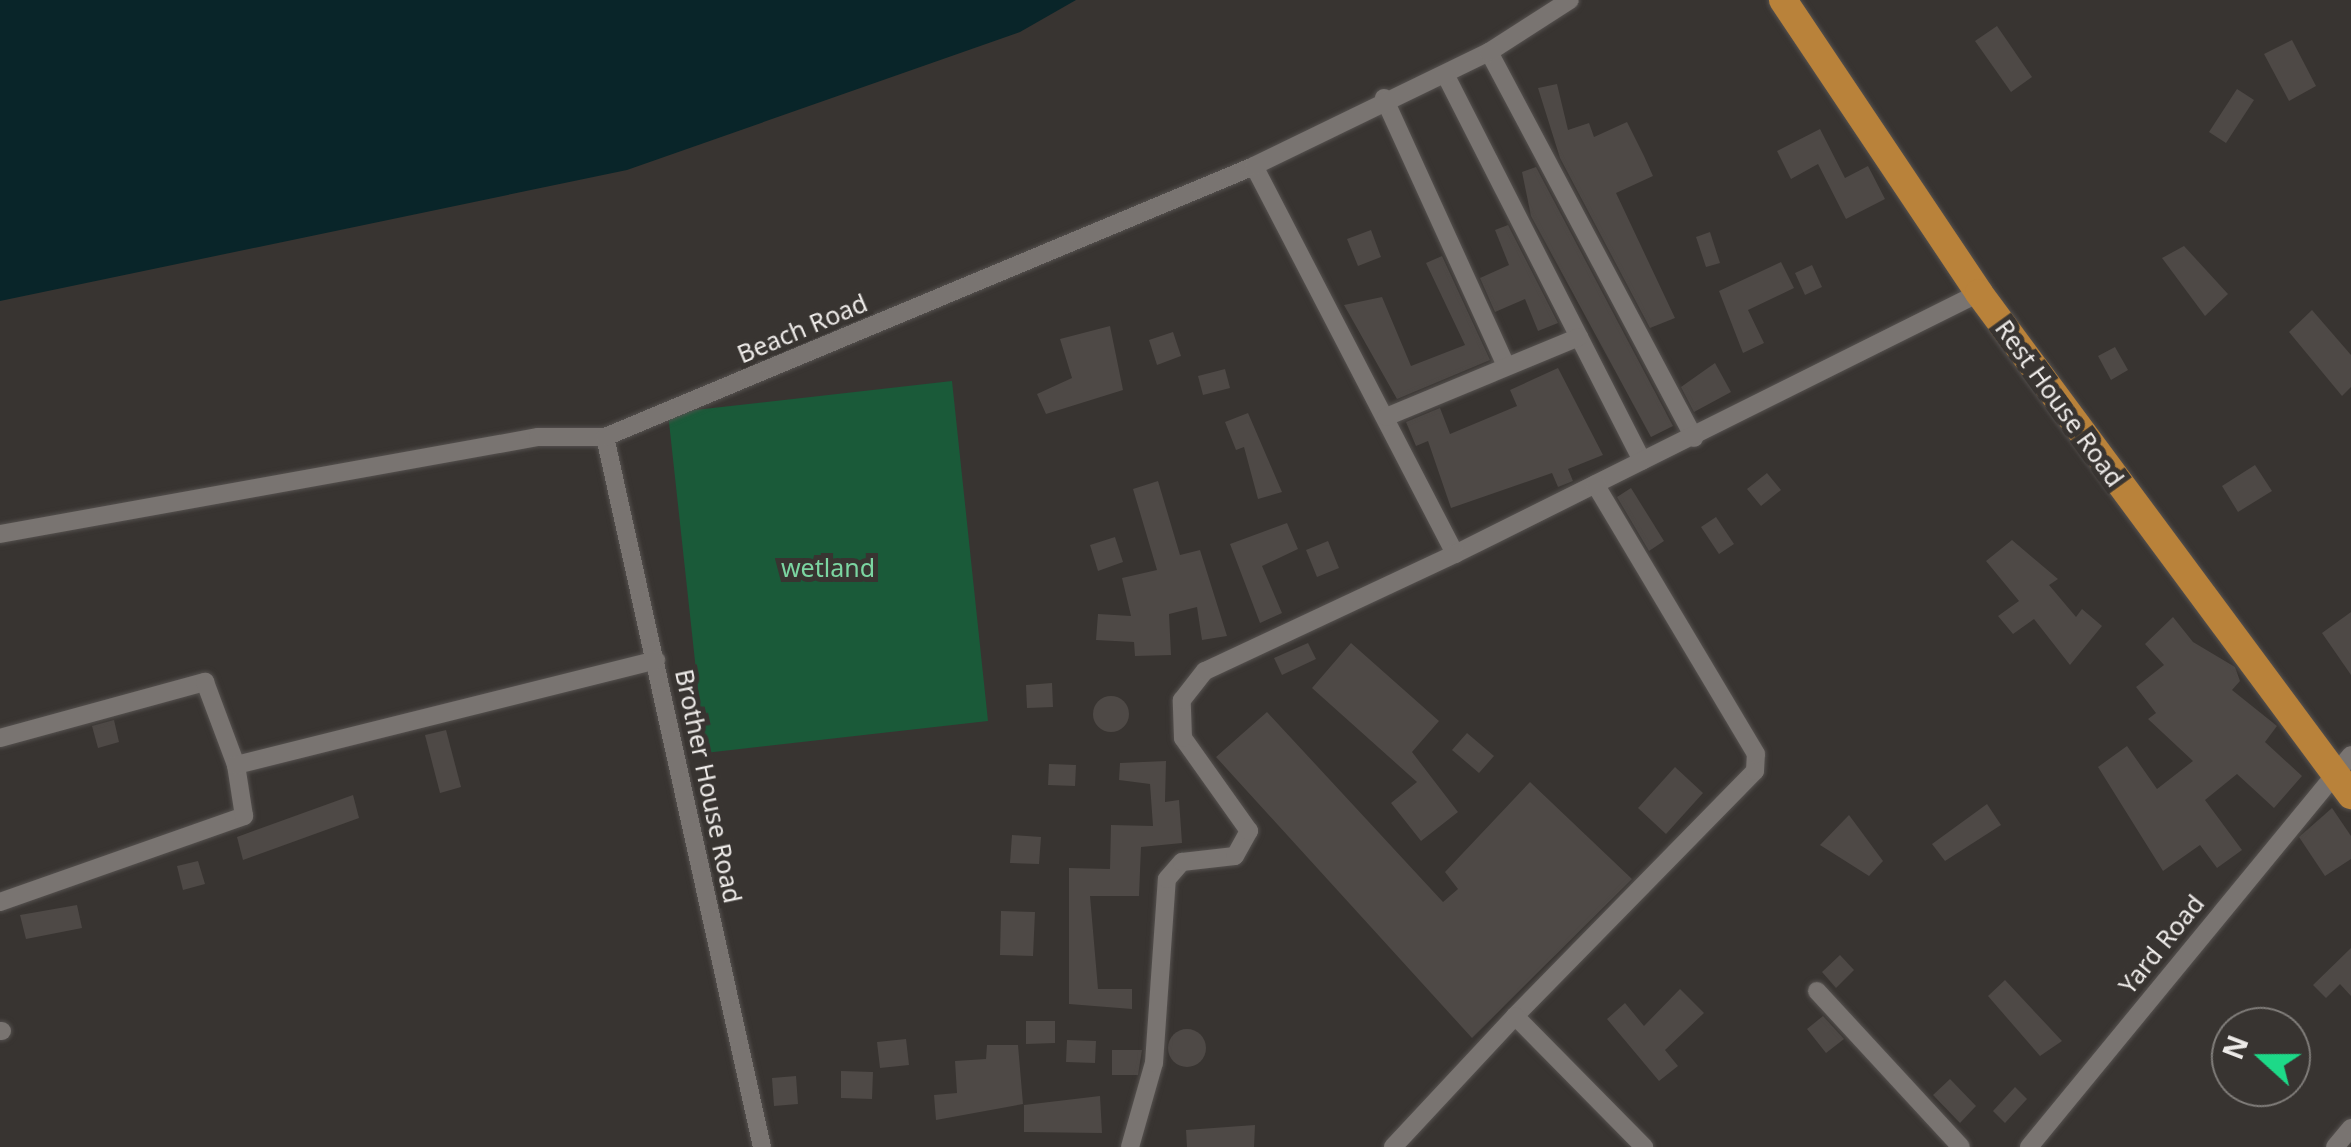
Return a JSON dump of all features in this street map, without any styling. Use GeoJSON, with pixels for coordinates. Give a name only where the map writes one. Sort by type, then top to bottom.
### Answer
{"type":"FeatureCollection","features":[{"type":"Feature","properties":{"kind":"main road","name":"Rest House Road"},"geometry":{"type":"LineString","coordinates":[[1783,0],[1979,292],[2341,764],[2351,795]]}},
{"type":"Feature","properties":{"kind":"street","name":"Beach Road"},"geometry":{"type":"LineString","coordinates":[[0,534],[538,437],[605,437],[1254,166],[1384,98],[1489,52],[1570,0]]}},
{"type":"Feature","properties":{"kind":"street"},"geometry":{"type":"LineString","coordinates":[[1489,52],[1694,438]]}},
{"type":"Feature","properties":{"kind":"street"},"geometry":{"type":"LineString","coordinates":[[1445,74],[1642,461]]}},
{"type":"Feature","properties":{"kind":"street"},"geometry":{"type":"LineString","coordinates":[[1384,98],[1506,366]]}},
{"type":"Feature","properties":{"kind":"street"},"geometry":{"type":"LineString","coordinates":[[1254,166],[1455,554]]}},
{"type":"Feature","properties":{"kind":"street"},"geometry":{"type":"LineString","coordinates":[[1130,1147],[1154,1063],[1167,878],[1182,862],[1234,856],[1249,831],[1183,738],[1187,690],[1205,671],[1694,438],[1979,292]]}},
{"type":"Feature","properties":{"kind":"street"},"geometry":{"type":"LineString","coordinates":[[1386,418],[1579,337]]}},
{"type":"Feature","properties":{"kind":"street","name":"Brother House Road"},"geometry":{"type":"LineString","coordinates":[[605,437],[762,1147]]}},
{"type":"Feature","properties":{"kind":"street"},"geometry":{"type":"LineString","coordinates":[[1393,1147],[1755,771],[1756,754],[1595,484]]}},
{"type":"Feature","properties":{"kind":"street"},"geometry":{"type":"LineString","coordinates":[[236,765],[656,660]]}},
{"type":"Feature","properties":{"kind":"street"},"geometry":{"type":"LineString","coordinates":[[0,738],[205,682],[236,765],[244,816],[0,902]]}},
{"type":"Feature","properties":{"kind":"street","name":"Yard Road"},"geometry":{"type":"LineString","coordinates":[[2029,1147],[2341,764]]}},
{"type":"Feature","properties":{"kind":"street"},"geometry":{"type":"LineString","coordinates":[[1817,990],[1961,1147]]}},
{"type":"Feature","properties":{"kind":"street"},"geometry":{"type":"LineString","coordinates":[[1515,1016],[1644,1147]]}},
{"type":"Feature","properties":{"kind":"street"},"geometry":{"type":"LineString","coordinates":[[2335,1147],[2351,1128]]}},
{"type":"Feature","properties":{"kind":"green space","name":"wetland"},"geometry":{"type":"Polygon","coordinates":[[[952,381],[988,721],[705,753],[668,413],[952,381]]]}},
{"type":"Feature","properties":{"kind":"water"},"geometry":{"type":"Polygon","coordinates":[[[0,0],[1076,0],[1020,32],[627,170],[0,301],[0,0]]]}},
{"type":"Feature","properties":{"kind":"building"},"geometry":{"type":"Polygon","coordinates":[[[1997,26],[2032,77],[2011,92],[1975,41],[1997,26]]]}},
{"type":"Feature","properties":{"kind":"building"},"geometry":{"type":"Polygon","coordinates":[[[2292,40],[2316,86],[2289,101],[2264,54],[2292,40]]]}},
{"type":"Feature","properties":{"kind":"building"},"geometry":{"type":"Polygon","coordinates":[[[1557,84],[1568,130],[1589,123],[1594,137],[1627,122],[1653,176],[1616,193],[1675,318],[1650,328],[1560,158],[1538,88],[1557,84]]]}},
{"type":"Feature","properties":{"kind":"building"},"geometry":{"type":"Polygon","coordinates":[[[2237,89],[2254,100],[2226,143],[2209,132],[2237,89]]]}},
{"type":"Feature","properties":{"kind":"building"},"geometry":{"type":"Polygon","coordinates":[[[1820,129],[1845,178],[1868,166],[1885,199],[1846,219],[1818,164],[1791,179],[1777,151],[1820,129]]]}},
{"type":"Feature","properties":{"kind":"building"},"geometry":{"type":"Polygon","coordinates":[[[1536,167],[1673,426],[1651,437],[1531,216],[1522,172],[1536,167]]]}},
{"type":"Feature","properties":{"kind":"building"},"geometry":{"type":"Polygon","coordinates":[[[1508,225],[1558,323],[1538,331],[1525,299],[1495,312],[1480,278],[1509,265],[1495,230],[1508,225]]]}},
{"type":"Feature","properties":{"kind":"building"},"geometry":{"type":"Polygon","coordinates":[[[1371,230],[1381,257],[1358,266],[1347,239],[1371,230]]]}},
{"type":"Feature","properties":{"kind":"building"},"geometry":{"type":"Polygon","coordinates":[[[1710,232],[1720,263],[1706,267],[1696,237],[1710,232]]]}},
{"type":"Feature","properties":{"kind":"building"},"geometry":{"type":"Polygon","coordinates":[[[2184,246],[2228,294],[2205,316],[2162,258],[2184,246]]]}},
{"type":"Feature","properties":{"kind":"building"},"geometry":{"type":"Polygon","coordinates":[[[1442,256],[1490,360],[1397,399],[1344,305],[1382,297],[1411,366],[1465,345],[1426,263],[1442,256]]]}},
{"type":"Feature","properties":{"kind":"building"},"geometry":{"type":"Polygon","coordinates":[[[1781,262],[1794,288],[1748,310],[1764,343],[1743,353],[1719,291],[1781,262]]]}},
{"type":"Feature","properties":{"kind":"building"},"geometry":{"type":"Polygon","coordinates":[[[1812,265],[1822,287],[1805,295],[1795,273],[1812,265]]]}},
{"type":"Feature","properties":{"kind":"building"},"geometry":{"type":"Polygon","coordinates":[[[2312,310],[2351,355],[2351,387],[2342,396],[2289,332],[2312,310]]]}},
{"type":"Feature","properties":{"kind":"building"},"geometry":{"type":"Polygon","coordinates":[[[1110,326],[1123,390],[1046,414],[1037,394],[1072,378],[1060,339],[1110,326]]]}},
{"type":"Feature","properties":{"kind":"building"},"geometry":{"type":"Polygon","coordinates":[[[1173,332],[1181,356],[1157,365],[1149,340],[1173,332]]]}},
{"type":"Feature","properties":{"kind":"building"},"geometry":{"type":"Polygon","coordinates":[[[2115,347],[2128,370],[2111,380],[2098,356],[2115,347]]]}},
{"type":"Feature","properties":{"kind":"building"},"geometry":{"type":"Polygon","coordinates":[[[1715,363],[1731,392],[1694,412],[1681,387],[1715,363]]]}},
{"type":"Feature","properties":{"kind":"building"},"geometry":{"type":"Polygon","coordinates":[[[1558,368],[1603,455],[1568,469],[1573,481],[1558,487],[1552,473],[1451,508],[1428,441],[1416,446],[1406,422],[1440,408],[1450,434],[1517,406],[1510,390],[1558,368]]]}},
{"type":"Feature","properties":{"kind":"building"},"geometry":{"type":"Polygon","coordinates":[[[1225,369],[1230,388],[1203,395],[1198,376],[1225,369]]]}},
{"type":"Feature","properties":{"kind":"building"},"geometry":{"type":"Polygon","coordinates":[[[1248,413],[1282,492],[1258,499],[1244,447],[1236,450],[1225,422],[1248,413]]]}},
{"type":"Feature","properties":{"kind":"building"},"geometry":{"type":"Polygon","coordinates":[[[2255,465],[2272,491],[2238,512],[2222,486],[2255,465]]]}},
{"type":"Feature","properties":{"kind":"building"},"geometry":{"type":"Polygon","coordinates":[[[1767,473],[1781,490],[1761,506],[1747,489],[1767,473]]]}},
{"type":"Feature","properties":{"kind":"building"},"geometry":{"type":"Polygon","coordinates":[[[1158,481],[1180,555],[1200,550],[1227,636],[1202,640],[1197,607],[1169,614],[1171,655],[1135,656],[1134,642],[1096,640],[1098,614],[1131,616],[1122,578],[1157,570],[1133,489],[1158,481]]]}},
{"type":"Feature","properties":{"kind":"building"},"geometry":{"type":"Polygon","coordinates":[[[1631,488],[1664,541],[1649,551],[1617,497],[1631,488]]]}},
{"type":"Feature","properties":{"kind":"building"},"geometry":{"type":"Polygon","coordinates":[[[1716,517],[1734,544],[1719,554],[1701,527],[1716,517]]]}},
{"type":"Feature","properties":{"kind":"building"},"geometry":{"type":"Polygon","coordinates":[[[1287,523],[1298,549],[1262,566],[1282,613],[1260,623],[1230,544],[1287,523]]]}},
{"type":"Feature","properties":{"kind":"building"},"geometry":{"type":"Polygon","coordinates":[[[1115,537],[1123,562],[1098,571],[1090,545],[1115,537]]]}},
{"type":"Feature","properties":{"kind":"building"},"geometry":{"type":"Polygon","coordinates":[[[2012,540],[2058,579],[2049,585],[2076,617],[2082,609],[2102,626],[2070,665],[2034,619],[2013,634],[1998,616],[2019,601],[1986,561],[2012,540]]]}},
{"type":"Feature","properties":{"kind":"building"},"geometry":{"type":"Polygon","coordinates":[[[1328,541],[1339,568],[1317,577],[1306,550],[1328,541]]]}},
{"type":"Feature","properties":{"kind":"building"},"geometry":{"type":"Polygon","coordinates":[[[2351,612],[2351,675],[2322,633],[2351,612]]]}},
{"type":"Feature","properties":{"kind":"building"},"geometry":{"type":"Polygon","coordinates":[[[2173,617],[2193,642],[2235,667],[2240,681],[2232,690],[2277,726],[2265,742],[2302,776],[2274,808],[2237,774],[2205,800],[2242,850],[2217,868],[2200,845],[2163,871],[2098,767],[2127,746],[2157,789],[2193,761],[2148,719],[2156,713],[2136,687],[2164,665],[2145,644],[2173,617]]]}},
{"type":"Feature","properties":{"kind":"building"},"geometry":{"type":"Polygon","coordinates":[[[1308,643],[1316,659],[1282,675],[1274,658],[1308,643]]]}},
{"type":"Feature","properties":{"kind":"building"},"geometry":{"type":"Polygon","coordinates":[[[1351,643],[1439,721],[1412,752],[1458,812],[1421,841],[1391,803],[1417,782],[1312,688],[1351,643]]]}},
{"type":"Feature","properties":{"kind":"building"},"geometry":{"type":"Polygon","coordinates":[[[1052,683],[1053,707],[1027,708],[1026,685],[1052,683]]]}},
{"type":"Feature","properties":{"kind":"building"},"geometry":{"type":"Polygon","coordinates":[[[1111,696],[1124,701],[1129,714],[1124,727],[1111,732],[1098,727],[1093,714],[1098,701],[1111,696]]]}},
{"type":"Feature","properties":{"kind":"building"},"geometry":{"type":"Polygon","coordinates":[[[1267,712],[1443,902],[1458,889],[1445,872],[1530,782],[1632,879],[1472,1038],[1216,757],[1267,712]]]}},
{"type":"Feature","properties":{"kind":"building"},"geometry":{"type":"Polygon","coordinates":[[[114,720],[119,742],[98,748],[92,726],[114,720]]]}},
{"type":"Feature","properties":{"kind":"building"},"geometry":{"type":"Polygon","coordinates":[[[446,730],[461,787],[440,793],[425,735],[446,730]]]}},
{"type":"Feature","properties":{"kind":"building"},"geometry":{"type":"Polygon","coordinates":[[[1467,733],[1494,756],[1479,773],[1452,750],[1467,733]]]}},
{"type":"Feature","properties":{"kind":"building"},"geometry":{"type":"Polygon","coordinates":[[[1166,761],[1165,802],[1179,800],[1182,843],[1141,847],[1139,896],[1090,896],[1098,989],[1132,989],[1132,1009],[1069,1004],[1069,868],[1110,869],[1111,825],[1153,826],[1150,784],[1119,780],[1120,763],[1166,761]]]}},
{"type":"Feature","properties":{"kind":"building"},"geometry":{"type":"Polygon","coordinates":[[[1049,764],[1076,765],[1075,786],[1048,785],[1049,764]]]}},
{"type":"Feature","properties":{"kind":"building"},"geometry":{"type":"Polygon","coordinates":[[[1675,767],[1703,793],[1666,834],[1638,808],[1675,767]]]}},
{"type":"Feature","properties":{"kind":"building"},"geometry":{"type":"Polygon","coordinates":[[[353,795],[359,818],[243,860],[237,837],[353,795]]]}},
{"type":"Feature","properties":{"kind":"building"},"geometry":{"type":"Polygon","coordinates":[[[1987,804],[2001,825],[1945,861],[1932,844],[1987,804]]]}},
{"type":"Feature","properties":{"kind":"building"},"geometry":{"type":"Polygon","coordinates":[[[2332,808],[2351,836],[2351,859],[2325,876],[2299,837],[2332,808]]]}},
{"type":"Feature","properties":{"kind":"building"},"geometry":{"type":"Polygon","coordinates":[[[1849,815],[1883,861],[1869,876],[1820,845],[1849,815]]]}},
{"type":"Feature","properties":{"kind":"building"},"geometry":{"type":"Polygon","coordinates":[[[1012,835],[1041,837],[1039,864],[1010,863],[1012,835]]]}},
{"type":"Feature","properties":{"kind":"building"},"geometry":{"type":"Polygon","coordinates":[[[198,861],[205,884],[183,890],[177,866],[198,861]]]}},
{"type":"Feature","properties":{"kind":"building"},"geometry":{"type":"Polygon","coordinates":[[[77,905],[82,928],[26,939],[20,915],[77,905]]]}},
{"type":"Feature","properties":{"kind":"building"},"geometry":{"type":"Polygon","coordinates":[[[1001,911],[1035,912],[1033,956],[1000,955],[1001,911]]]}},
{"type":"Feature","properties":{"kind":"building"},"geometry":{"type":"Polygon","coordinates":[[[2351,948],[2351,996],[2340,984],[2326,998],[2313,985],[2351,948]]]}},
{"type":"Feature","properties":{"kind":"building"},"geometry":{"type":"Polygon","coordinates":[[[1840,955],[1854,970],[1836,988],[1822,972],[1840,955]]]}},
{"type":"Feature","properties":{"kind":"building"},"geometry":{"type":"Polygon","coordinates":[[[2005,980],[2062,1041],[2040,1056],[1988,996],[2005,980]]]}},
{"type":"Feature","properties":{"kind":"building"},"geometry":{"type":"Polygon","coordinates":[[[1680,989],[1704,1013],[1665,1050],[1678,1066],[1659,1081],[1607,1019],[1625,1003],[1644,1026],[1680,989]]]}},
{"type":"Feature","properties":{"kind":"building"},"geometry":{"type":"Polygon","coordinates":[[[1823,1016],[1844,1039],[1826,1053],[1807,1029],[1823,1016]]]}},
{"type":"Feature","properties":{"kind":"building"},"geometry":{"type":"Polygon","coordinates":[[[1026,1021],[1055,1021],[1055,1043],[1026,1044],[1026,1021]]]}},
{"type":"Feature","properties":{"kind":"building"},"geometry":{"type":"Polygon","coordinates":[[[1187,1029],[1201,1034],[1206,1048],[1201,1062],[1187,1067],[1173,1062],[1168,1048],[1173,1034],[1187,1029]]]}},
{"type":"Feature","properties":{"kind":"building"},"geometry":{"type":"Polygon","coordinates":[[[906,1039],[909,1065],[880,1068],[877,1042],[906,1039]]]}},
{"type":"Feature","properties":{"kind":"building"},"geometry":{"type":"Polygon","coordinates":[[[1067,1040],[1096,1041],[1095,1063],[1066,1062],[1067,1040]]]}},
{"type":"Feature","properties":{"kind":"building"},"geometry":{"type":"Polygon","coordinates":[[[987,1045],[1018,1045],[1023,1104],[936,1120],[934,1095],[957,1093],[955,1061],[986,1059],[987,1045]]]}},
{"type":"Feature","properties":{"kind":"building"},"geometry":{"type":"Polygon","coordinates":[[[1112,1050],[1142,1050],[1138,1075],[1112,1075],[1112,1050]]]}},
{"type":"Feature","properties":{"kind":"building"},"geometry":{"type":"Polygon","coordinates":[[[841,1071],[873,1072],[872,1099],[841,1098],[841,1071]]]}},
{"type":"Feature","properties":{"kind":"building"},"geometry":{"type":"Polygon","coordinates":[[[796,1076],[798,1104],[774,1106],[772,1078],[796,1076]]]}},
{"type":"Feature","properties":{"kind":"building"},"geometry":{"type":"Polygon","coordinates":[[[1950,1079],[1976,1106],[1960,1123],[1933,1095],[1950,1079]]]}},
{"type":"Feature","properties":{"kind":"building"},"geometry":{"type":"Polygon","coordinates":[[[2015,1087],[2027,1099],[2005,1123],[1993,1111],[2015,1087]]]}},
{"type":"Feature","properties":{"kind":"building"},"geometry":{"type":"Polygon","coordinates":[[[1100,1096],[1102,1133],[1024,1132],[1024,1105],[1100,1096]]]}},
{"type":"Feature","properties":{"kind":"building"},"geometry":{"type":"Polygon","coordinates":[[[1255,1125],[1254,1147],[1187,1147],[1186,1130],[1255,1125]]]}}]}
